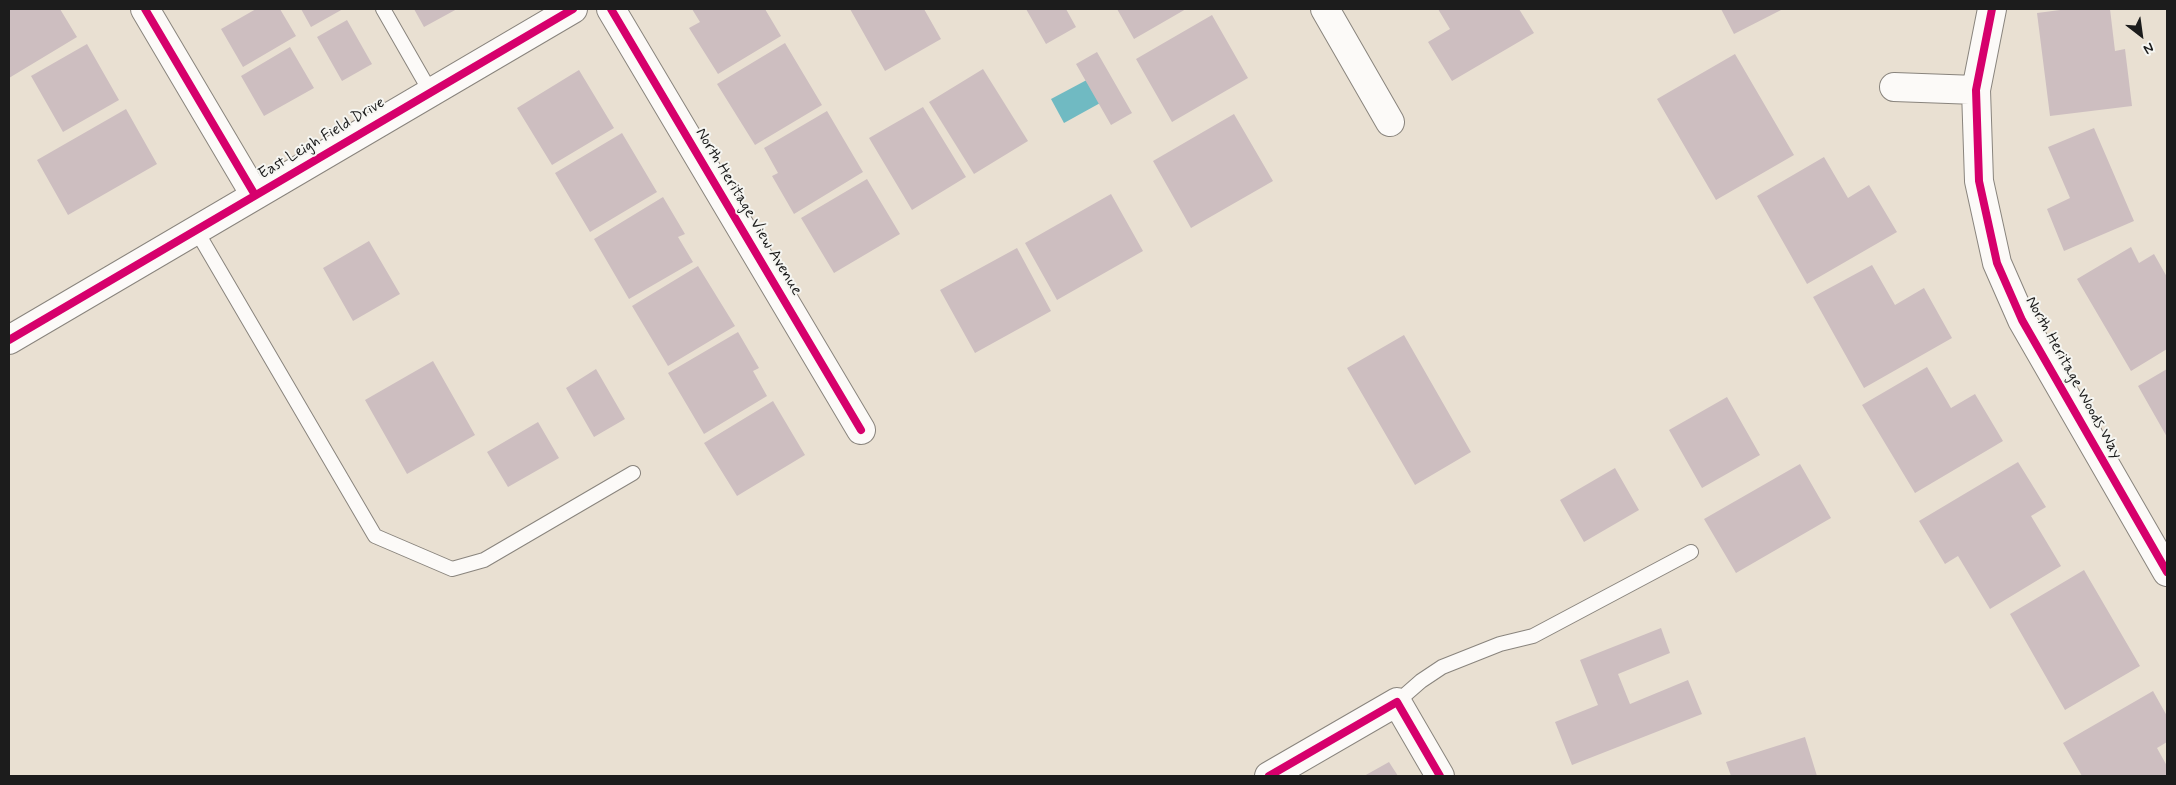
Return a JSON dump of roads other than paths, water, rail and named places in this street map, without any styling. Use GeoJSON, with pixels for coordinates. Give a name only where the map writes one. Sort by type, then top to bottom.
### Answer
{"type":"FeatureCollection","features":[{"type":"Feature","properties":{"kind":"street"},"geometry":{"type":"LineString","coordinates":[[145,9],[254,195]]}},
{"type":"Feature","properties":{"kind":"street","name":"East Leigh Field Drive"},"geometry":{"type":"LineString","coordinates":[[9,340],[573,9]]}},
{"type":"Feature","properties":{"kind":"street","name":"North Heritage View Avenue"},"geometry":{"type":"LineString","coordinates":[[611,9],[861,430]]}},
{"type":"Feature","properties":{"kind":"street"},"geometry":{"type":"LineString","coordinates":[[1325,9],[1390,122]]}},
{"type":"Feature","properties":{"kind":"street","name":"North Heritage Woods Way"},"geometry":{"type":"LineString","coordinates":[[1992,9],[1976,90],[1979,180],[1997,263],[2022,320],[2166,565]]}},
{"type":"Feature","properties":{"kind":"street"},"geometry":{"type":"LineString","coordinates":[[1894,87],[1976,90]]}},
{"type":"Feature","properties":{"kind":"street"},"geometry":{"type":"LineString","coordinates":[[1269,776],[1397,702],[1440,776]]}},
{"type":"Feature","properties":{"kind":"lane"},"geometry":{"type":"LineString","coordinates":[[383,9],[430,92]]}},
{"type":"Feature","properties":{"kind":"lane"},"geometry":{"type":"LineString","coordinates":[[196,230],[375,536],[452,569],[484,560],[633,472]]}},
{"type":"Feature","properties":{"kind":"lane"},"geometry":{"type":"LineString","coordinates":[[1397,702],[1421,681],[1442,667],[1500,644],[1533,636],[1691,552]]}},
{"type":"Feature","properties":{"kind":"water"},"geometry":{"type":"Polygon","coordinates":[[[1098,74],[1111,97],[1064,123],[1051,99],[1098,74]]]}}]}
